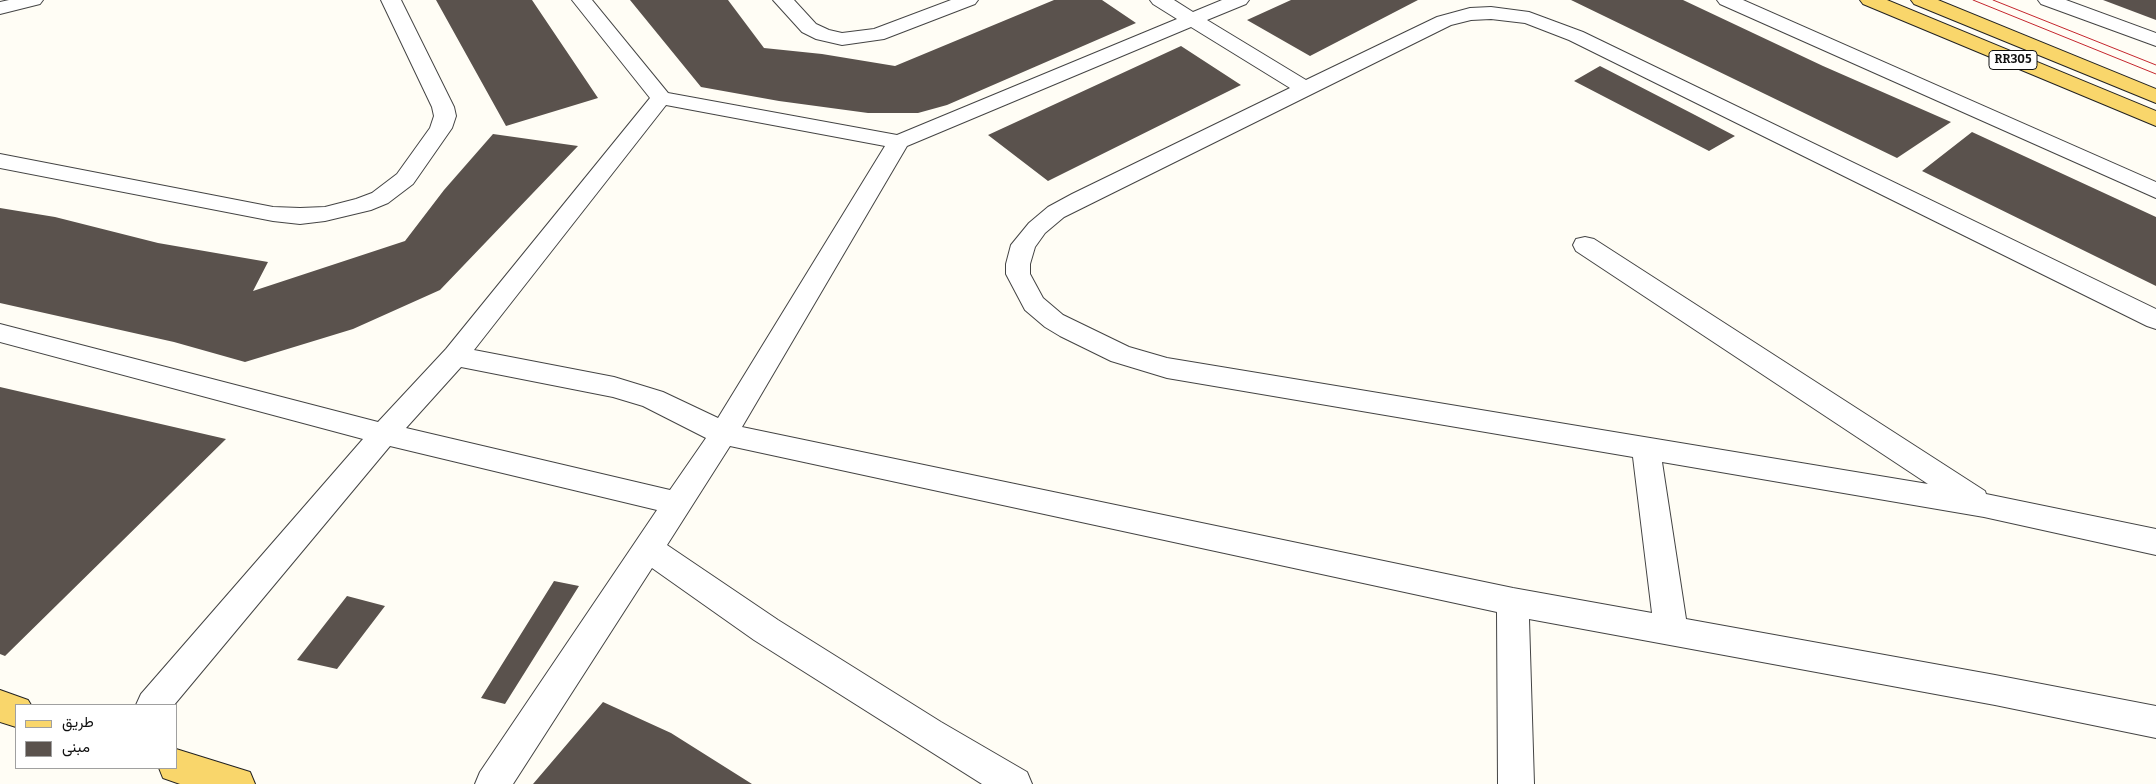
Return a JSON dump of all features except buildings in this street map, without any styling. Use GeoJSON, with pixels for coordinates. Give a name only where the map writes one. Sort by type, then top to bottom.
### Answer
{"type":"FeatureCollection","features":[{"type":"Feature","properties":{"kind":"main road","name":"RR305"},"geometry":{"type":"LineString","coordinates":[[1870,0],[2156,119]]}},
{"type":"Feature","properties":{"kind":"main road","name":"RR305"},"geometry":{"type":"LineString","coordinates":[[1920,0],[2156,97]]}},
{"type":"Feature","properties":{"kind":"main road"},"geometry":{"type":"LineString","coordinates":[[0,706],[15,711]]}},
{"type":"Feature","properties":{"kind":"main road"},"geometry":{"type":"LineString","coordinates":[[178,767],[237,784]]}},
{"type":"Feature","properties":{"kind":"street"},"geometry":{"type":"LineString","coordinates":[[0,8],[34,0]]}},
{"type":"Feature","properties":{"kind":"street"},"geometry":{"type":"LineString","coordinates":[[0,161],[273,214],[300,216],[325,214],[363,205],[380,198],[405,179],[444,123],[443,107],[390,0]]}},
{"type":"Feature","properties":{"kind":"street"},"geometry":{"type":"LineString","coordinates":[[582,0],[660,98],[899,142],[1239,0]]}},
{"type":"Feature","properties":{"kind":"street"},"geometry":{"type":"LineString","coordinates":[[783,0],[809,28],[823,35],[842,39],[877,35],[968,0]]}},
{"type":"Feature","properties":{"kind":"street"},"geometry":{"type":"LineString","coordinates":[[1160,0],[1306,89]]}},
{"type":"Feature","properties":{"kind":"street"},"geometry":{"type":"LineString","coordinates":[[1726,0],[2156,191]]}},
{"type":"Feature","properties":{"kind":"street"},"geometry":{"type":"LineString","coordinates":[[2048,0],[2156,40]]}},
{"type":"Feature","properties":{"kind":"street"},"geometry":{"type":"LineString","coordinates":[[2156,320],[1576,36],[1530,18],[1480,13],[1454,17],[1056,212],[1030,236],[1024,245],[1018,264],[1022,283],[1034,304],[1054,321],[1100,345],[1167,368],[1984,505],[2156,542]]}},
{"type":"Feature","properties":{"kind":"street"},"geometry":{"type":"LineString","coordinates":[[153,704],[384,434],[455,356],[660,98]]}},
{"type":"Feature","properties":{"kind":"street"},"geometry":{"type":"LineString","coordinates":[[493,784],[723,434],[899,142]]}},
{"type":"Feature","properties":{"kind":"street"},"geometry":{"type":"LineString","coordinates":[[1585,245],[1984,505]]}},
{"type":"Feature","properties":{"kind":"street"},"geometry":{"type":"LineString","coordinates":[[0,333],[384,434],[677,503]]}},
{"type":"Feature","properties":{"kind":"street"},"geometry":{"type":"LineString","coordinates":[[455,356],[614,387],[653,398],[723,434],[1513,602],[2156,722]]}},
{"type":"Feature","properties":{"kind":"street"},"geometry":{"type":"LineString","coordinates":[[1646,449],[1671,631]]}},
{"type":"Feature","properties":{"kind":"street"},"geometry":{"type":"LineString","coordinates":[[648,548],[766,630],[929,733],[1014,784]]}},
{"type":"Feature","properties":{"kind":"street"},"geometry":{"type":"LineString","coordinates":[[1513,602],[1516,784]]}},
{"type":"Feature","properties":{"kind":"tram line"},"geometry":{"type":"LineString","coordinates":[[1973,0],[2156,74]]}},
{"type":"Feature","properties":{"kind":"tram line"},"geometry":{"type":"LineString","coordinates":[[1993,0],[2156,65]]}}]}
